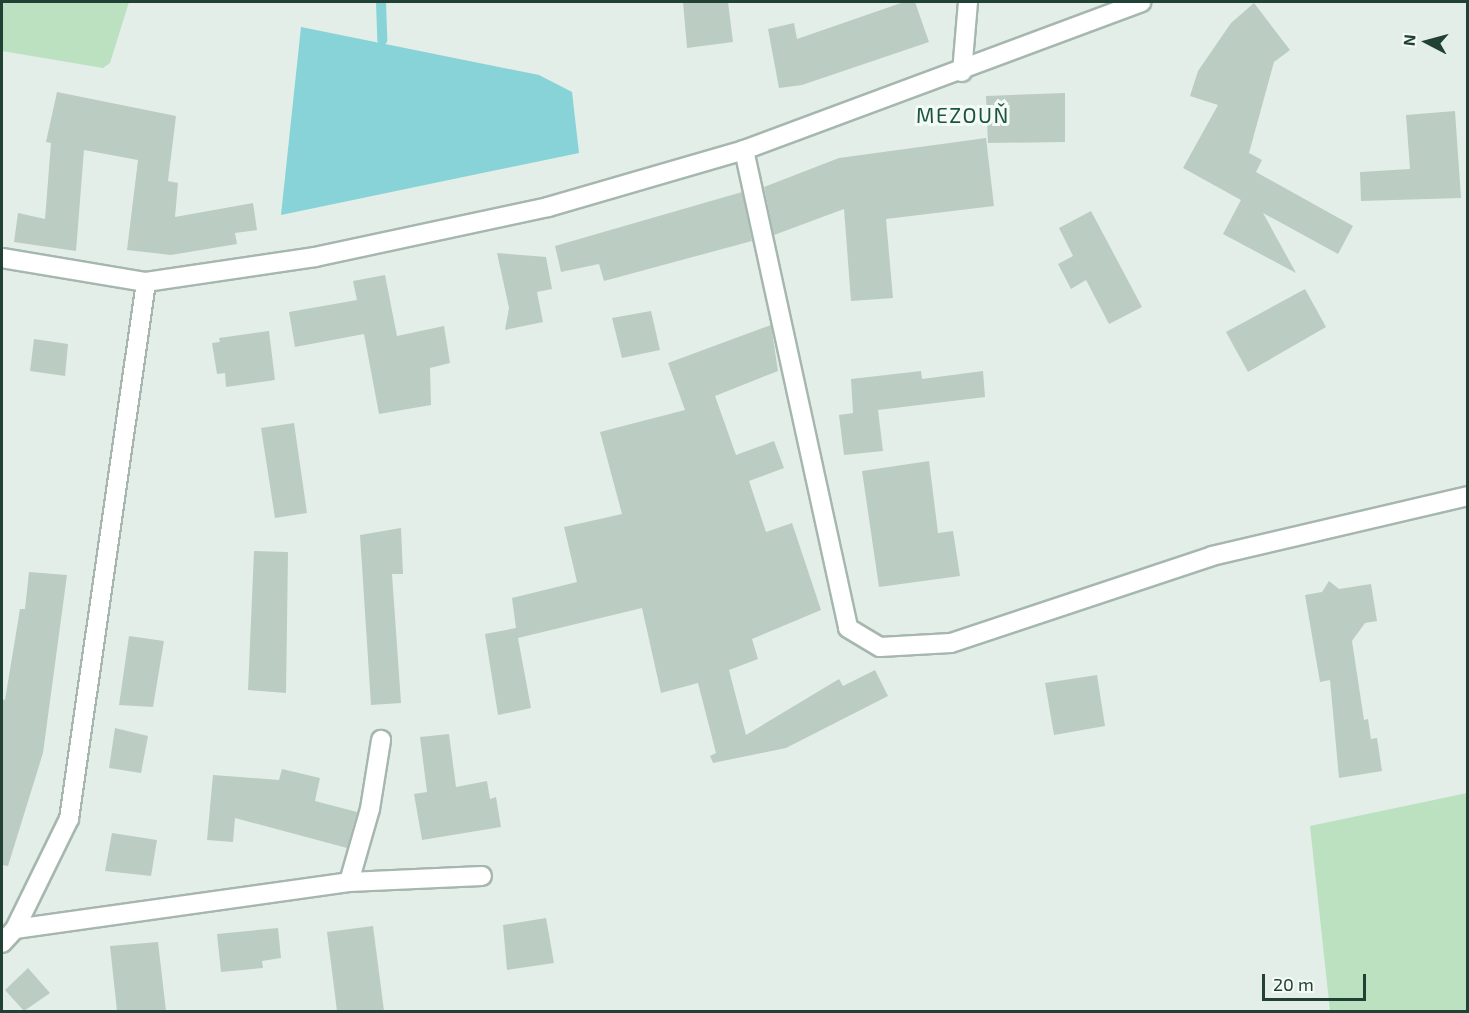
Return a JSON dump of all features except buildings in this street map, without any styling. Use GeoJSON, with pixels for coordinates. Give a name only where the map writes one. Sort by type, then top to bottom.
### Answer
{"type":"FeatureCollection","features":[{"type":"Feature","properties":{"kind":"street"},"geometry":{"type":"LineString","coordinates":[[962,72],[968,2]]}},
{"type":"Feature","properties":{"kind":"street"},"geometry":{"type":"LineString","coordinates":[[2,258],[146,282],[315,257],[548,207],[744,150],[962,72],[1141,2]]}},
{"type":"Feature","properties":{"kind":"street"},"geometry":{"type":"LineString","coordinates":[[744,150],[848,628],[880,647],[951,643],[1212,556],[1467,496]]}},
{"type":"Feature","properties":{"kind":"street"},"geometry":{"type":"LineString","coordinates":[[2,943],[15,929],[69,819],[146,282]]}},
{"type":"Feature","properties":{"kind":"street"},"geometry":{"type":"LineString","coordinates":[[349,882],[370,809],[381,740]]}},
{"type":"Feature","properties":{"kind":"street"},"geometry":{"type":"LineString","coordinates":[[15,929],[349,882],[482,876]]}},
{"type":"Feature","properties":{"kind":"green space"},"geometry":{"type":"Polygon","coordinates":[[[2,2],[129,2],[110,63],[103,68],[2,51],[2,2]]]}},
{"type":"Feature","properties":{"kind":"green space"},"geometry":{"type":"Polygon","coordinates":[[[1467,793],[1467,1011],[1330,1011],[1310,826],[1467,793]]]}},
{"type":"Feature","properties":{"kind":"water"},"geometry":{"type":"Polygon","coordinates":[[[301,27],[539,75],[572,92],[579,153],[281,215],[301,27]]]}},
{"type":"Feature","properties":{"kind":"waterway"},"geometry":{"type":"LineString","coordinates":[[381,2],[382,40]]}},
{"type":"Feature","properties":{"kind":"district","name":"MEZOUŇ"},"geometry":{"type":"Point","coordinates":[963,115]}}]}
